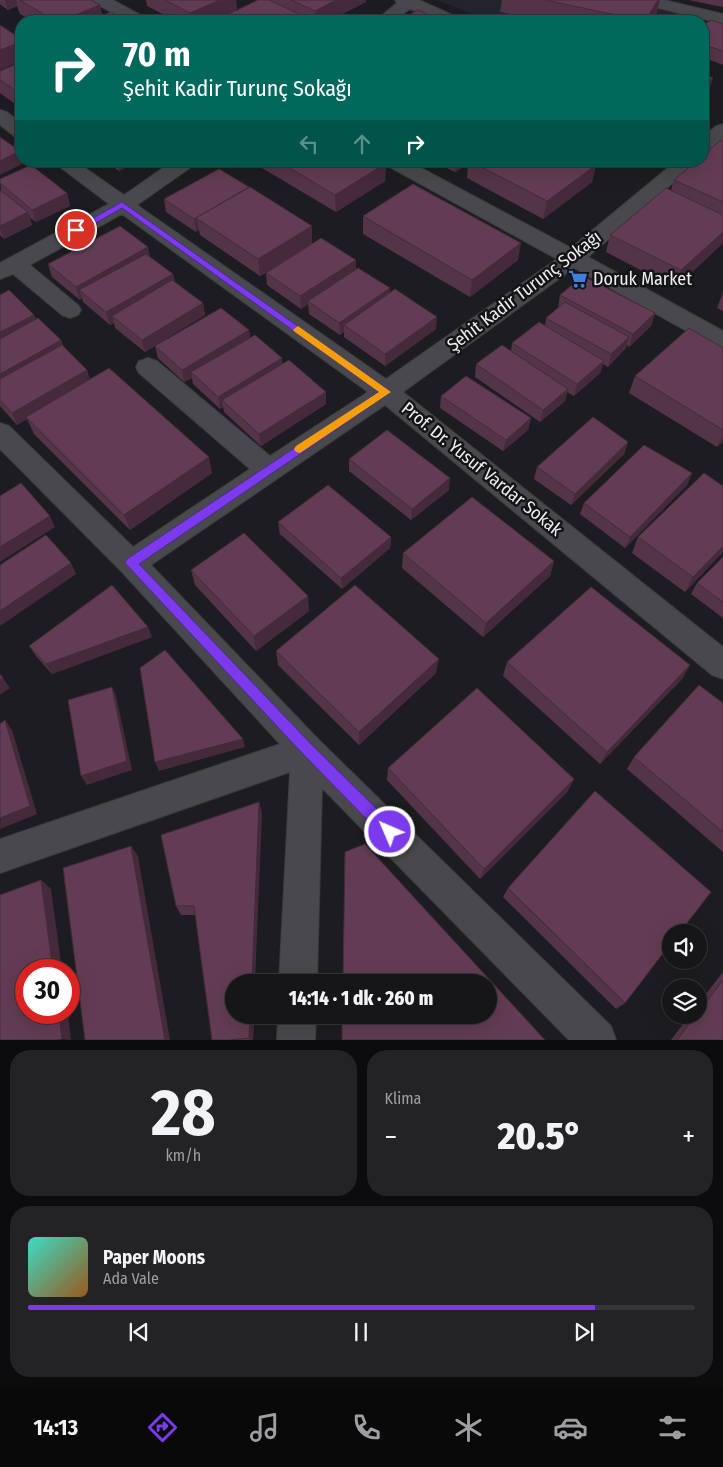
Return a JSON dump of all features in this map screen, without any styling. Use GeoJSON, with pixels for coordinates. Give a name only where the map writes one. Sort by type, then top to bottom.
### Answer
{"type":"FeatureCollection","features":[{"type":"Feature","properties":{"kind":"street"},"geometry":{"type":"LineString","coordinates":[[100,0],[127,15]]}},
{"type":"Feature","properties":{"kind":"street"},"geometry":{"type":"LineString","coordinates":[[644,0],[723,18]]}},
{"type":"Feature","properties":{"kind":"street"},"geometry":{"type":"LineString","coordinates":[[390,15],[407,1],[438,15]]}},
{"type":"Feature","properties":{"kind":"street"},"geometry":{"type":"LineString","coordinates":[[0,116],[15,127]]}},
{"type":"Feature","properties":{"kind":"street","name":"Prof. Dr. Yusuf Vardar Sokak"},"geometry":{"type":"LineString","coordinates":[[70,167],[386,392],[723,665]]}},
{"type":"Feature","properties":{"kind":"street"},"geometry":{"type":"LineString","coordinates":[[70,310],[8,268],[122,205],[178,167]]}},
{"type":"Feature","properties":{"kind":"street"},"geometry":{"type":"LineString","coordinates":[[404,167],[723,342]]}},
{"type":"Feature","properties":{"kind":"street","name":"Şehit Kadir Turunç Sokağı"},"geometry":{"type":"LineString","coordinates":[[131,563],[386,392],[573,258],[681,167]]}},
{"type":"Feature","properties":{"kind":"street"},"geometry":{"type":"LineString","coordinates":[[148,367],[270,470]]}},
{"type":"Feature","properties":{"kind":"street"},"geometry":{"type":"LineString","coordinates":[[0,433],[131,563],[308,750],[597,1040]]}},
{"type":"Feature","properties":{"kind":"street"},"geometry":{"type":"LineString","coordinates":[[0,856],[308,750]]}},
{"type":"Feature","properties":{"kind":"street"},"geometry":{"type":"LineString","coordinates":[[298,974],[308,750]]}},
{"type":"Feature","properties":{"kind":"street"},"geometry":{"type":"LineString","coordinates":[[296,1040],[297,1024]]}},
{"type":"Feature","properties":{"kind":"shaded area"},"geometry":{"type":"Polygon","coordinates":[[[437,0],[627,0],[685,14],[684,15],[476,15],[437,0]]]}},
{"type":"Feature","properties":{"kind":"building"},"geometry":{"type":"Polygon","coordinates":[[[20,0],[91,0],[100,5],[75,15],[45,15],[20,0]]]}},
{"type":"Feature","properties":{"kind":"building"},"geometry":{"type":"Polygon","coordinates":[[[165,0],[220,0],[190,13],[165,0]]]}},
{"type":"Feature","properties":{"kind":"building"},"geometry":{"type":"Polygon","coordinates":[[[258,0],[269,0],[301,15],[227,15],[258,0]]]}},
{"type":"Feature","properties":{"kind":"building"},"geometry":{"type":"Polygon","coordinates":[[[291,0],[336,0],[315,11],[291,0]]]}},
{"type":"Feature","properties":{"kind":"building"},"geometry":{"type":"Polygon","coordinates":[[[545,0],[658,0],[649,15],[616,15],[545,0]]]}},
{"type":"Feature","properties":{"kind":"building"},"geometry":{"type":"Polygon","coordinates":[[[418,10],[429,15],[409,15],[418,10]]]}},
{"type":"Feature","properties":{"kind":"building"},"geometry":{"type":"Polygon","coordinates":[[[111,12],[116,15],[104,15],[111,12]]]}},
{"type":"Feature","properties":{"kind":"building"},"geometry":{"type":"Polygon","coordinates":[[[711,20],[723,24],[723,51],[709,46],[709,21],[711,20]]]}},
{"type":"Feature","properties":{"kind":"building"},"geometry":{"type":"Polygon","coordinates":[[[0,25],[15,35],[15,44],[0,50],[0,25]]]}},
{"type":"Feature","properties":{"kind":"building"},"geometry":{"type":"Polygon","coordinates":[[[15,65],[15,90],[0,80],[0,71],[15,65]]]}},
{"type":"Feature","properties":{"kind":"building"},"geometry":{"type":"Polygon","coordinates":[[[0,137],[15,148],[15,154],[0,161],[0,137]]]}},
{"type":"Feature","properties":{"kind":"building"},"geometry":{"type":"Polygon","coordinates":[[[721,140],[723,141],[723,202],[674,180],[689,167],[709,167],[709,150],[721,140]]]}},
{"type":"Feature","properties":{"kind":"building"},"geometry":{"type":"Polygon","coordinates":[[[27,167],[34,167],[67,193],[32,210],[0,183],[0,179],[27,167]]]}},
{"type":"Feature","properties":{"kind":"building"},"geometry":{"type":"Polygon","coordinates":[[[288,167],[380,167],[335,195],[288,167]]]}},
{"type":"Feature","properties":{"kind":"building"},"geometry":{"type":"Polygon","coordinates":[[[482,167],[593,167],[547,201],[482,167]]]}},
{"type":"Feature","properties":{"kind":"building"},"geometry":{"type":"Polygon","coordinates":[[[219,169],[249,187],[194,219],[164,199],[219,169]]]}},
{"type":"Feature","properties":{"kind":"building"},"geometry":{"type":"Polygon","coordinates":[[[413,184],[521,243],[472,280],[363,216],[413,184]]]}},
{"type":"Feature","properties":{"kind":"building"},"geometry":{"type":"Polygon","coordinates":[[[250,187],[312,226],[258,259],[196,218],[250,187]]]}},
{"type":"Feature","properties":{"kind":"building"},"geometry":{"type":"Polygon","coordinates":[[[666,188],[723,215],[723,232],[681,270],[610,235],[666,188]]]}},
{"type":"Feature","properties":{"kind":"building"},"geometry":{"type":"Polygon","coordinates":[[[0,190],[28,212],[0,226],[0,190]]]}},
{"type":"Feature","properties":{"kind":"building"},"geometry":{"type":"Polygon","coordinates":[[[120,226],[148,247],[76,287],[48,264],[120,226]]]}},
{"type":"Feature","properties":{"kind":"building"},"geometry":{"type":"Polygon","coordinates":[[[321,238],[356,260],[300,296],[266,273],[321,238]]]}},
{"type":"Feature","properties":{"kind":"building"},"geometry":{"type":"Polygon","coordinates":[[[146,254],[173,274],[106,312],[79,290],[146,254]]]}},
{"type":"Feature","properties":{"kind":"building"},"geometry":{"type":"Polygon","coordinates":[[[358,268],[390,288],[339,323],[308,301],[358,268]]]}},
{"type":"Feature","properties":{"kind":"building"},"geometry":{"type":"Polygon","coordinates":[[[583,276],[655,313],[633,334],[560,295],[583,276]]]}},
{"type":"Feature","properties":{"kind":"building"},"geometry":{"type":"Polygon","coordinates":[[[172,280],[203,303],[142,340],[112,316],[172,280]]]}},
{"type":"Feature","properties":{"kind":"building"},"geometry":{"type":"Polygon","coordinates":[[[395,289],[437,317],[385,354],[344,325],[395,289]]]}},
{"type":"Feature","properties":{"kind":"building"},"geometry":{"type":"Polygon","coordinates":[[[9,290],[34,315],[0,332],[0,295],[9,290]]]}},
{"type":"Feature","properties":{"kind":"building"},"geometry":{"type":"Polygon","coordinates":[[[565,302],[629,337],[611,354],[546,318],[565,302]]]}},
{"type":"Feature","properties":{"kind":"building"},"geometry":{"type":"Polygon","coordinates":[[[221,308],[249,330],[182,370],[155,346],[221,308]]]}},
{"type":"Feature","properties":{"kind":"building"},"geometry":{"type":"Polygon","coordinates":[[[38,318],[61,340],[0,374],[0,339],[38,318]]]}},
{"type":"Feature","properties":{"kind":"building"},"geometry":{"type":"Polygon","coordinates":[[[539,322],[604,361],[577,384],[512,343],[539,322]]]}},
{"type":"Feature","properties":{"kind":"building"},"geometry":{"type":"Polygon","coordinates":[[[689,328],[723,348],[723,430],[635,376],[689,328]]]}},
{"type":"Feature","properties":{"kind":"building"},"geometry":{"type":"Polygon","coordinates":[[[255,335],[282,358],[218,397],[191,372],[255,335]]]}},
{"type":"Feature","properties":{"kind":"building"},"geometry":{"type":"Polygon","coordinates":[[[62,345],[87,370],[12,413],[0,400],[0,379],[62,345]]]}},
{"type":"Feature","properties":{"kind":"building"},"geometry":{"type":"Polygon","coordinates":[[[502,345],[568,389],[543,410],[476,364],[502,345]]]}},
{"type":"Feature","properties":{"kind":"building"},"geometry":{"type":"Polygon","coordinates":[[[289,360],[326,392],[259,434],[222,400],[289,360]]]}},
{"type":"Feature","properties":{"kind":"building"},"geometry":{"type":"Polygon","coordinates":[[[109,368],[209,457],[124,515],[26,417],[109,368]]]}},
{"type":"Feature","properties":{"kind":"building"},"geometry":{"type":"Polygon","coordinates":[[[466,376],[531,418],[506,440],[441,396],[466,376]]]}},
{"type":"Feature","properties":{"kind":"building"},"geometry":{"type":"Polygon","coordinates":[[[593,417],[628,442],[575,494],[537,467],[593,417]]]}},
{"type":"Feature","properties":{"kind":"building"},"geometry":{"type":"Polygon","coordinates":[[[387,430],[450,478],[412,509],[349,459],[387,430]]]}},
{"type":"Feature","properties":{"kind":"building"},"geometry":{"type":"Polygon","coordinates":[[[644,445],[692,473],[630,537],[584,503],[644,445]]]}},
{"type":"Feature","properties":{"kind":"building"},"geometry":{"type":"Polygon","coordinates":[[[704,473],[723,486],[723,546],[693,577],[638,537],[704,473]]]}},
{"type":"Feature","properties":{"kind":"building"},"geometry":{"type":"Polygon","coordinates":[[[21,483],[50,516],[0,547],[0,496],[21,483]]]}},
{"type":"Feature","properties":{"kind":"building"},"geometry":{"type":"Polygon","coordinates":[[[328,485],[391,537],[341,578],[278,522],[328,485]]]}},
{"type":"Feature","properties":{"kind":"building"},"geometry":{"type":"Polygon","coordinates":[[[472,497],[554,561],[486,623],[403,553],[472,497]]]}},
{"type":"Feature","properties":{"kind":"building"},"geometry":{"type":"Polygon","coordinates":[[[244,533],[308,596],[254,636],[191,570],[244,533]]]}},
{"type":"Feature","properties":{"kind":"building"},"geometry":{"type":"Polygon","coordinates":[[[46,535],[71,563],[0,611],[0,565],[46,535]]]}},
{"type":"Feature","properties":{"kind":"building"},"geometry":{"type":"Polygon","coordinates":[[[723,557],[723,602],[697,583],[723,557]]]}},
{"type":"Feature","properties":{"kind":"building"},"geometry":{"type":"Polygon","coordinates":[[[112,585],[148,627],[46,664],[29,646],[112,585]]]}},
{"type":"Feature","properties":{"kind":"building"},"geometry":{"type":"Polygon","coordinates":[[[355,585],[439,659],[359,732],[276,651],[355,585]]]}},
{"type":"Feature","properties":{"kind":"building"},"geometry":{"type":"Polygon","coordinates":[[[591,587],[690,665],[607,752],[507,662],[591,587]]]}},
{"type":"Feature","properties":{"kind":"building"},"geometry":{"type":"Polygon","coordinates":[[[165,650],[243,739],[155,762],[140,668],[165,650]]]}},
{"type":"Feature","properties":{"kind":"building"},"geometry":{"type":"Polygon","coordinates":[[[699,685],[723,703],[723,832],[634,757],[699,685]]]}},
{"type":"Feature","properties":{"kind":"building"},"geometry":{"type":"Polygon","coordinates":[[[112,687],[127,761],[81,776],[68,700],[112,687]]]}},
{"type":"Feature","properties":{"kind":"building"},"geometry":{"type":"Polygon","coordinates":[[[477,688],[574,779],[484,869],[388,768],[477,688]]]}},
{"type":"Feature","properties":{"kind":"building"},"geometry":{"type":"Polygon","coordinates":[[[5,720],[30,806],[0,818],[0,724],[5,720]]]}},
{"type":"Feature","properties":{"kind":"building"},"geometry":{"type":"Polygon","coordinates":[[[595,791],[711,892],[686,924],[662,924],[662,955],[625,1003],[508,888],[595,791]]]}},
{"type":"Feature","properties":{"kind":"building"},"geometry":{"type":"Polygon","coordinates":[[[259,802],[252,974],[225,974],[225,1024],[250,1024],[249,1038],[212,1040],[194,906],[176,906],[161,835],[259,802]]]}},
{"type":"Feature","properties":{"kind":"building"},"geometry":{"type":"Polygon","coordinates":[[[365,844],[484,974],[343,974],[345,852],[365,844]]]}},
{"type":"Feature","properties":{"kind":"building"},"geometry":{"type":"Polygon","coordinates":[[[131,846],[165,1040],[85,1040],[80,1001],[80,959],[75,959],[63,868],[131,846]]]}},
{"type":"Feature","properties":{"kind":"building"},"geometry":{"type":"Polygon","coordinates":[[[41,880],[52,959],[15,959],[15,1024],[60,1024],[62,1039],[0,1040],[0,895],[41,880]]]}},
{"type":"Feature","properties":{"kind":"building"},"geometry":{"type":"Polygon","coordinates":[[[723,980],[723,1040],[677,1040],[689,1024],[707,1024],[707,1001],[723,980]]]}},
{"type":"Feature","properties":{"kind":"building"},"geometry":{"type":"Polygon","coordinates":[[[497,988],[545,1040],[342,1040],[342,1024],[497,1024],[497,988]]]}},
{"type":"Feature","properties":{"kind":"slow traffic"},"geometry":{"type":"LineString","coordinates":[[298,330],[386,392],[300,449]]}},
{"type":"Feature","properties":{"kind":"place","name":"Doruk Market"},"geometry":{"type":"Point","coordinates":[578,279]}},
{"type":"Feature","properties":{"kind":"route"},"geometry":{"type":"LineString","coordinates":[[76,230],[122,205],[386,392],[131,563],[308,750],[390,832]]}}]}
